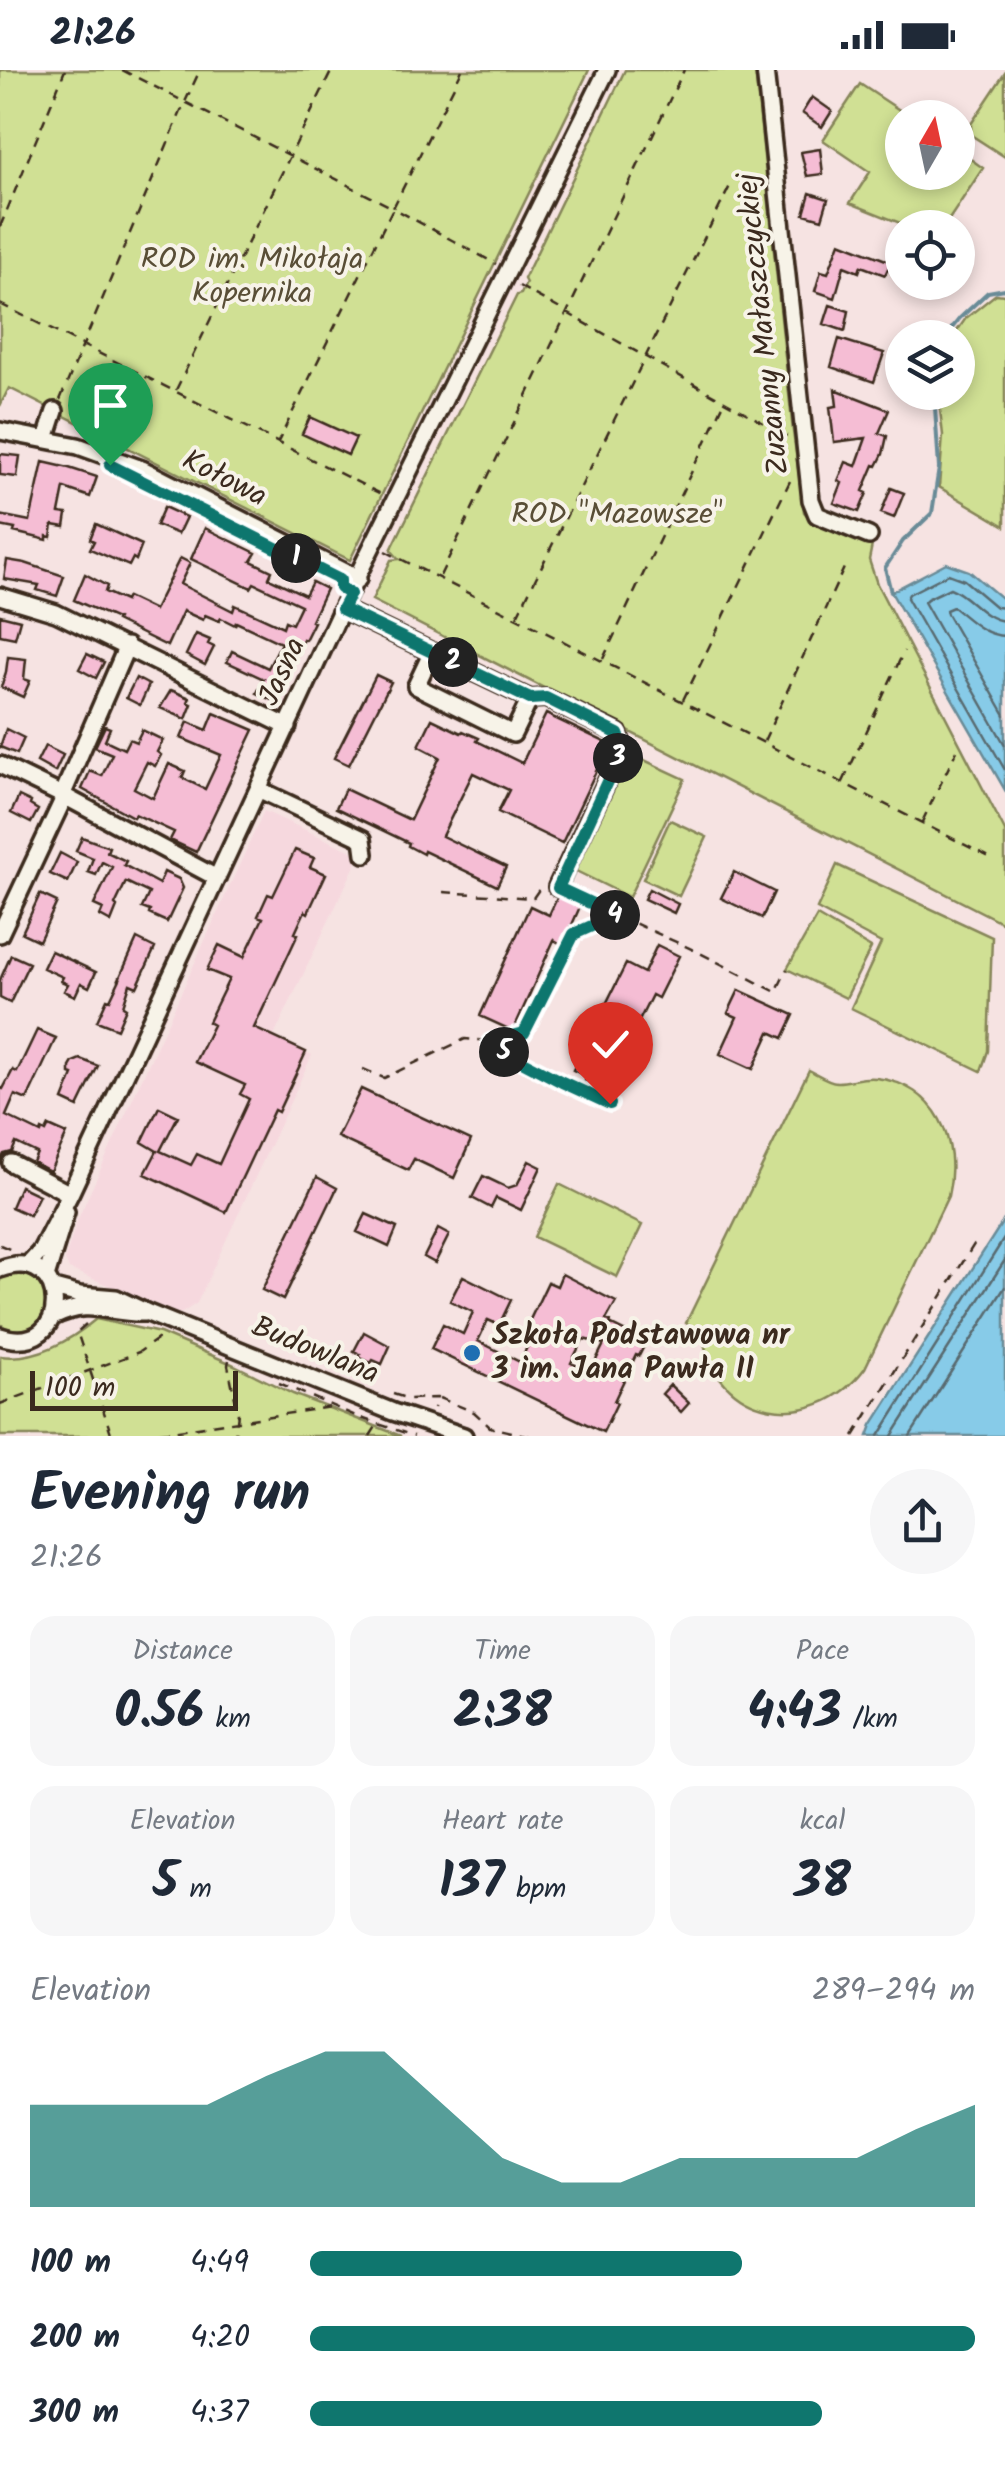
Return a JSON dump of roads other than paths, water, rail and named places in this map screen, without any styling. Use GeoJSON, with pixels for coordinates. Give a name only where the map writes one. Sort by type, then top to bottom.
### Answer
{"type":"FeatureCollection","features":[{"type":"Feature","properties":{"kind":"street","name":"Jasna"},"geometry":{"type":"LineString","coordinates":[[28,1266],[40,1252],[70,1194],[342,609],[607,70]]}},
{"type":"Feature","properties":{"kind":"street","name":"Zuzanny Małaszczyckiej"},"geometry":{"type":"LineString","coordinates":[[765,70],[810,500],[817,515],[870,536]]}},
{"type":"Feature","properties":{"kind":"street"},"geometry":{"type":"LineString","coordinates":[[46,439],[55,411]]}},
{"type":"Feature","properties":{"kind":"street","name":"Kołowa"},"geometry":{"type":"LineString","coordinates":[[0,431],[78,446],[142,469],[358,579]]}},
{"type":"Feature","properties":{"kind":"street"},"geometry":{"type":"LineString","coordinates":[[0,596],[56,613],[288,727]]}},
{"type":"Feature","properties":{"kind":"street"},"geometry":{"type":"LineString","coordinates":[[342,609],[530,699],[546,698],[618,734],[623,747],[558,888]]}},
{"type":"Feature","properties":{"kind":"street"},"geometry":{"type":"LineString","coordinates":[[0,934],[64,796],[126,646]]}},
{"type":"Feature","properties":{"kind":"street"},"geometry":{"type":"LineString","coordinates":[[432,652],[416,686],[513,734],[530,699]]}},
{"type":"Feature","properties":{"kind":"street"},"geometry":{"type":"LineString","coordinates":[[0,766],[216,878]]}},
{"type":"Feature","properties":{"kind":"street"},"geometry":{"type":"LineString","coordinates":[[258,789],[363,839],[365,854]]}},
{"type":"Feature","properties":{"kind":"street"},"geometry":{"type":"LineString","coordinates":[[11,1163],[70,1194]]}},
{"type":"Feature","properties":{"kind":"street","name":"Jasna"},"geometry":{"type":"LineString","coordinates":[[53,1318],[50,1282],[70,1194]]}},
{"type":"Feature","properties":{"kind":"street"},"geometry":{"type":"LineString","coordinates":[[0,1269],[9,1265],[28,1266],[50,1282]]}},
{"type":"Feature","properties":{"kind":"street","name":"Budowlana"},"geometry":{"type":"LineString","coordinates":[[50,1282],[66,1292],[116,1298],[393,1412],[464,1436]]}},
{"type":"Feature","properties":{"kind":"street","name":"Budowlana"},"geometry":{"type":"LineString","coordinates":[[0,1336],[26,1340],[66,1311],[88,1307],[148,1313]]}},
{"type":"Feature","properties":{"kind":"water"},"geometry":{"type":"Polygon","coordinates":[[[946,563],[969,571],[1005,601],[1005,790],[891,592],[946,563]]]}},
{"type":"Feature","properties":{"kind":"water"},"geometry":{"type":"Polygon","coordinates":[[[1005,1218],[1005,1436],[868,1436],[872,1425],[1005,1218]]]}},
{"type":"Feature","properties":{"kind":"waterway"},"geometry":{"type":"LineString","coordinates":[[958,320],[988,292],[1005,289]]}},
{"type":"Feature","properties":{"kind":"waterway"},"geometry":{"type":"LineString","coordinates":[[891,592],[885,568],[903,541],[932,513],[939,468],[935,410]]}},
{"type":"Feature","properties":{"kind":"place","name":"Szkoła Podstawowa nr 3 im. Jana Pawła II"},"geometry":{"type":"Point","coordinates":[472,1353]}},
{"type":"Feature","properties":{"kind":"park label","name":"ROD im. Mikołaja Kopernika"},"geometry":{"type":"Point","coordinates":[252,277]}},
{"type":"Feature","properties":{"kind":"park label","name":"ROD \"Mazowsze\""},"geometry":{"type":"Point","coordinates":[617,515]}}]}
